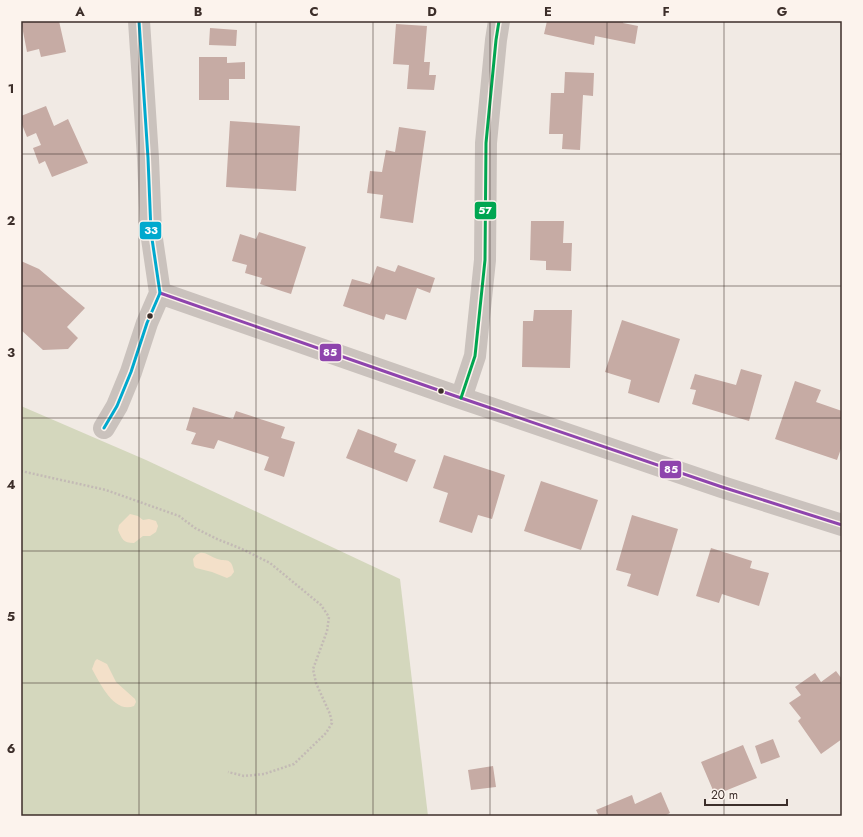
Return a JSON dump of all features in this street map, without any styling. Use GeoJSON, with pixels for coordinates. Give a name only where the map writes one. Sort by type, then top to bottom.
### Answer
{"type":"FeatureCollection","features":[{"type":"Feature","properties":{"kind":"street"},"geometry":{"type":"LineString","coordinates":[[104,428],[117,406],[160,293],[151,232],[148,158],[138,21]]}},
{"type":"Feature","properties":{"kind":"street"},"geometry":{"type":"LineString","coordinates":[[460,398],[475,356],[484,260],[486,143],[499,21]]}},
{"type":"Feature","properties":{"kind":"street"},"geometry":{"type":"LineString","coordinates":[[160,293],[460,398],[842,525]]}},
{"type":"Feature","properties":{"kind":"path"},"geometry":{"type":"LineString","coordinates":[[21,471],[106,490],[179,516],[194,528],[270,563],[321,605],[329,617],[327,631],[313,669],[316,683],[330,714],[332,723],[326,733],[294,764],[264,774],[244,776],[228,772]]}},
{"type":"Feature","properties":{"kind":"green space"},"geometry":{"type":"Polygon","coordinates":[[[21,406],[146,460],[400,579],[428,816],[21,816],[21,406]]]}},
{"type":"Feature","properties":{"kind":"sand"},"geometry":{"type":"Polygon","coordinates":[[[130,514],[138,516],[143,520],[149,519],[156,521],[158,526],[156,532],[150,536],[143,536],[134,543],[125,541],[118,530],[119,525],[130,514]]]}},
{"type":"Feature","properties":{"kind":"sand"},"geometry":{"type":"Polygon","coordinates":[[[200,553],[229,561],[234,572],[227,578],[196,568],[194,566],[193,559],[200,553]]]}},
{"type":"Feature","properties":{"kind":"sand"},"geometry":{"type":"Polygon","coordinates":[[[97,659],[107,664],[116,682],[135,699],[136,702],[134,706],[120,706],[108,696],[92,669],[97,659]]]}},
{"type":"Feature","properties":{"kind":"building"},"geometry":{"type":"Polygon","coordinates":[[[21,21],[59,21],[66,52],[41,57],[39,49],[27,52],[21,21]]]}},
{"type":"Feature","properties":{"kind":"building"},"geometry":{"type":"Polygon","coordinates":[[[547,21],[623,21],[623,23],[638,26],[635,44],[595,36],[594,45],[544,34],[547,21]]]}},
{"type":"Feature","properties":{"kind":"building"},"geometry":{"type":"Polygon","coordinates":[[[396,24],[427,26],[424,62],[430,62],[429,75],[436,75],[434,90],[407,89],[409,65],[393,64],[396,24]]]}},
{"type":"Feature","properties":{"kind":"building"},"geometry":{"type":"Polygon","coordinates":[[[210,28],[237,30],[236,46],[209,45],[210,28]]]}},
{"type":"Feature","properties":{"kind":"building"},"geometry":{"type":"Polygon","coordinates":[[[199,57],[227,57],[227,63],[245,62],[245,79],[229,79],[229,100],[199,100],[199,57]]]}},
{"type":"Feature","properties":{"kind":"building"},"geometry":{"type":"Polygon","coordinates":[[[565,72],[594,73],[593,96],[583,95],[580,150],[562,149],[563,134],[549,134],[551,93],[564,93],[565,72]]]}},
{"type":"Feature","properties":{"kind":"building"},"geometry":{"type":"Polygon","coordinates":[[[46,106],[54,126],[68,119],[88,163],[52,177],[45,161],[39,164],[33,148],[41,145],[36,133],[27,137],[21,122],[21,116],[46,106]]]}},
{"type":"Feature","properties":{"kind":"building"},"geometry":{"type":"Polygon","coordinates":[[[230,121],[300,126],[296,191],[226,187],[230,121]]]}},
{"type":"Feature","properties":{"kind":"building"},"geometry":{"type":"Polygon","coordinates":[[[399,127],[426,131],[413,223],[380,218],[383,195],[367,193],[370,171],[382,172],[386,150],[395,152],[399,127]]]}},
{"type":"Feature","properties":{"kind":"building"},"geometry":{"type":"Polygon","coordinates":[[[531,221],[564,221],[563,243],[572,243],[571,271],[546,270],[546,261],[530,260],[531,221]]]}},
{"type":"Feature","properties":{"kind":"building"},"geometry":{"type":"Polygon","coordinates":[[[259,232],[306,247],[291,294],[260,284],[262,278],[245,273],[247,265],[232,261],[240,234],[256,239],[259,232]]]}},
{"type":"Feature","properties":{"kind":"building"},"geometry":{"type":"Polygon","coordinates":[[[21,261],[39,269],[85,308],[67,327],[78,338],[68,349],[43,350],[21,330],[21,261]]]}},
{"type":"Feature","properties":{"kind":"building"},"geometry":{"type":"Polygon","coordinates":[[[398,265],[435,278],[430,293],[417,288],[406,320],[386,314],[384,320],[343,306],[352,279],[370,284],[377,266],[395,272],[398,265]]]}},
{"type":"Feature","properties":{"kind":"building"},"geometry":{"type":"Polygon","coordinates":[[[534,310],[572,310],[570,368],[522,367],[523,321],[533,321],[534,310]]]}},
{"type":"Feature","properties":{"kind":"building"},"geometry":{"type":"Polygon","coordinates":[[[622,320],[680,339],[659,403],[628,393],[631,380],[605,372],[622,320]]]}},
{"type":"Feature","properties":{"kind":"building"},"geometry":{"type":"Polygon","coordinates":[[[741,369],[762,375],[749,421],[692,404],[696,390],[690,389],[695,374],[736,385],[741,369]]]}},
{"type":"Feature","properties":{"kind":"building"},"geometry":{"type":"Polygon","coordinates":[[[795,381],[821,390],[816,402],[842,411],[842,446],[837,460],[775,439],[795,381]]]}},
{"type":"Feature","properties":{"kind":"building"},"geometry":{"type":"Polygon","coordinates":[[[193,407],[233,419],[236,411],[285,427],[281,438],[295,442],[284,477],[264,470],[269,457],[218,440],[214,449],[191,444],[196,433],[186,430],[193,407]]]}},
{"type":"Feature","properties":{"kind":"building"},"geometry":{"type":"Polygon","coordinates":[[[358,429],[397,444],[394,452],[416,460],[407,482],[346,458],[358,429]]]}},
{"type":"Feature","properties":{"kind":"building"},"geometry":{"type":"Polygon","coordinates":[[[444,455],[505,475],[492,519],[478,515],[472,533],[439,522],[448,493],[433,488],[444,455]]]}},
{"type":"Feature","properties":{"kind":"building"},"geometry":{"type":"Polygon","coordinates":[[[541,481],[598,500],[581,550],[524,531],[541,481]]]}},
{"type":"Feature","properties":{"kind":"building"},"geometry":{"type":"Polygon","coordinates":[[[632,515],[678,529],[658,596],[627,586],[631,574],[616,570],[632,515]]]}},
{"type":"Feature","properties":{"kind":"building"},"geometry":{"type":"Polygon","coordinates":[[[711,548],[752,561],[750,568],[769,573],[759,606],[722,594],[719,603],[696,596],[711,548]]]}},
{"type":"Feature","properties":{"kind":"building"},"geometry":{"type":"Polygon","coordinates":[[[836,671],[842,679],[842,739],[821,754],[798,721],[801,718],[789,703],[801,695],[795,687],[815,673],[821,682],[836,671]]]}},
{"type":"Feature","properties":{"kind":"building"},"geometry":{"type":"Polygon","coordinates":[[[773,739],[780,757],[761,764],[755,746],[773,739]]]}},
{"type":"Feature","properties":{"kind":"building"},"geometry":{"type":"Polygon","coordinates":[[[743,745],[757,778],[715,795],[701,762],[743,745]]]}},
{"type":"Feature","properties":{"kind":"building"},"geometry":{"type":"Polygon","coordinates":[[[493,766],[496,787],[471,790],[468,770],[493,766]]]}},
{"type":"Feature","properties":{"kind":"building"},"geometry":{"type":"Polygon","coordinates":[[[661,792],[670,813],[664,816],[599,816],[596,810],[632,795],[635,804],[661,792]]]}},
{"type":"Feature","properties":{"kind":"transit line","name":"33"},"geometry":{"type":"LineString","coordinates":[[104,428],[117,406],[131,372],[147,323],[160,293],[151,232],[148,158],[139,21]]}},
{"type":"Feature","properties":{"kind":"transit line","name":"57"},"geometry":{"type":"LineString","coordinates":[[461,398],[475,356],[485,260],[486,143],[499,21]]}},
{"type":"Feature","properties":{"kind":"transit line","name":"85"},"geometry":{"type":"LineString","coordinates":[[160,293],[722,487],[842,525]]}}]}
